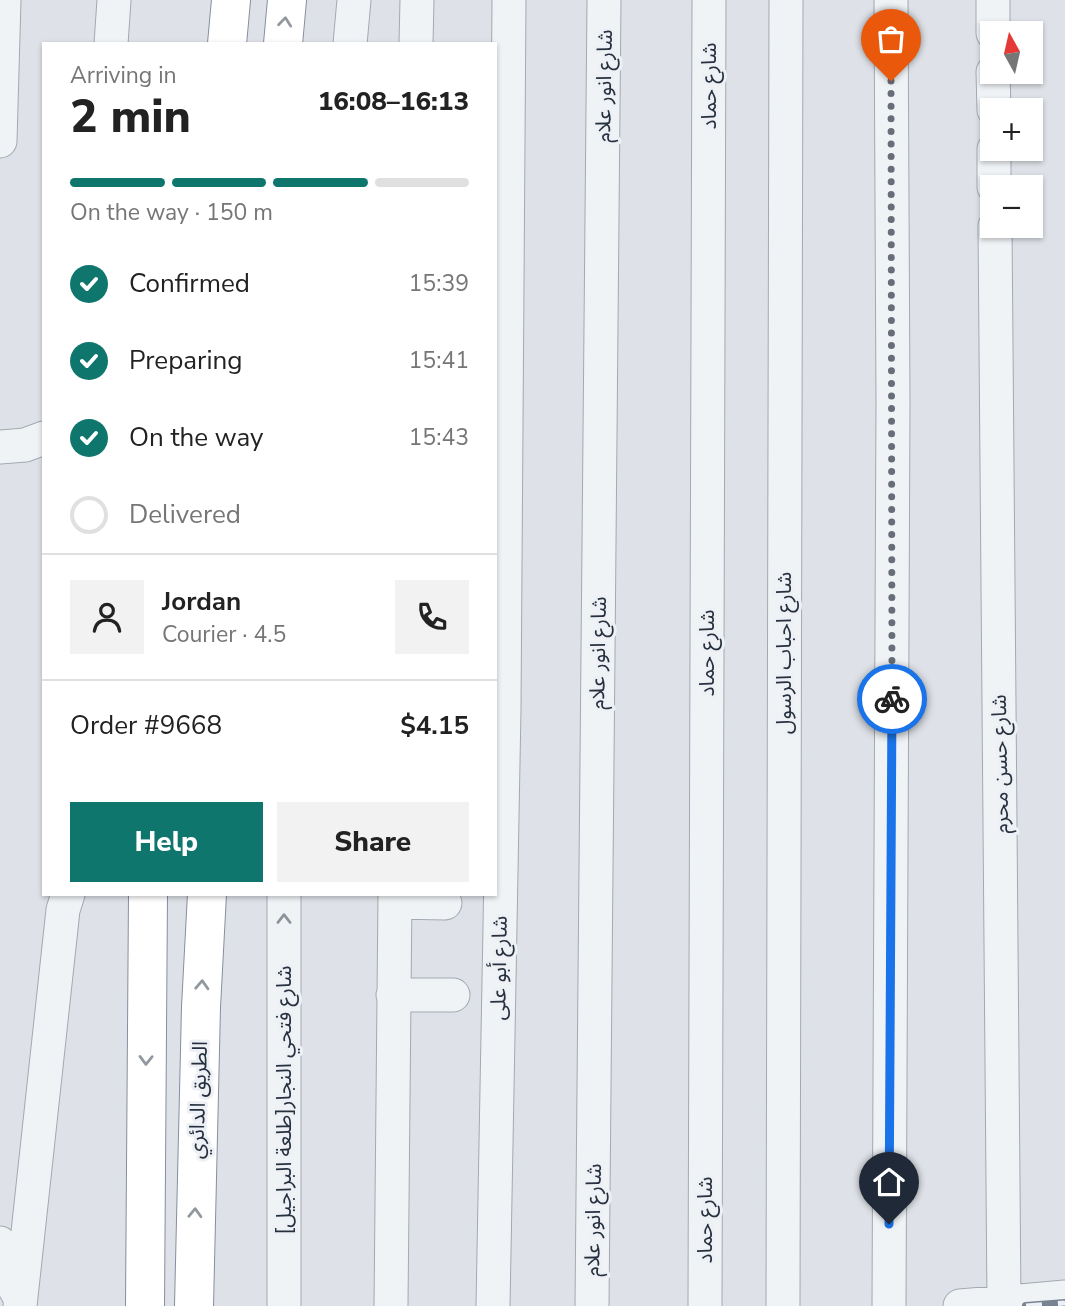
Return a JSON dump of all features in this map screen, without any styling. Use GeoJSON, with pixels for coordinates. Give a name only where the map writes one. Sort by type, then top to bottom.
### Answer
{"type":"FeatureCollection","features":[{"type":"Feature","properties":{"kind":"highway"},"geometry":{"type":"LineString","coordinates":[[227,42],[231,0]]}},
{"type":"Feature","properties":{"kind":"highway"},"geometry":{"type":"LineString","coordinates":[[283,42],[287,0]]}},
{"type":"Feature","properties":{"kind":"highway"},"geometry":{"type":"LineString","coordinates":[[145,1306],[148,896]]}},
{"type":"Feature","properties":{"kind":"highway","name":"الطريق الدائري"},"geometry":{"type":"LineString","coordinates":[[194,1293],[201,1007],[207,896]]}},
{"type":"Feature","properties":{"kind":"street"},"geometry":{"type":"LineString","coordinates":[[0,141],[4,0]]}},
{"type":"Feature","properties":{"kind":"street"},"geometry":{"type":"LineString","coordinates":[[111,42],[114,0]]}},
{"type":"Feature","properties":{"kind":"street"},"geometry":{"type":"LineString","coordinates":[[350,42],[354,0]]}},
{"type":"Feature","properties":{"kind":"street"},"geometry":{"type":"LineString","coordinates":[[416,42],[417,0]]}},
{"type":"Feature","properties":{"kind":"street","name":"شارع أبو على"},"geometry":{"type":"LineString","coordinates":[[493,1306],[509,0]]}},
{"type":"Feature","properties":{"kind":"street","name":"شارع انور علام"},"geometry":{"type":"LineString","coordinates":[[592,1306],[604,0]]}},
{"type":"Feature","properties":{"kind":"street","name":"شارع حماد"},"geometry":{"type":"LineString","coordinates":[[705,1306],[709,0]]}},
{"type":"Feature","properties":{"kind":"street","name":"شارع احباب الرسول"},"geometry":{"type":"LineString","coordinates":[[783,1306],[786,0]]}},
{"type":"Feature","properties":{"kind":"street"},"geometry":{"type":"LineString","coordinates":[[889,1306],[893,403],[891,0]]}},
{"type":"Feature","properties":{"kind":"street"},"geometry":{"type":"LineString","coordinates":[[993,0],[993,21]]}},
{"type":"Feature","properties":{"kind":"street","name":"شارع حسن محرم"},"geometry":{"type":"LineString","coordinates":[[995,238],[1004,1303]]}},
{"type":"Feature","properties":{"kind":"street"},"geometry":{"type":"LineString","coordinates":[[0,447],[26,445],[42,439]]}},
{"type":"Feature","properties":{"kind":"street"},"geometry":{"type":"LineString","coordinates":[[21,1303],[68,896]]}},
{"type":"Feature","properties":{"kind":"street","name":"شارع فتحي النجار[طلعة البراجيل]"},"geometry":{"type":"LineString","coordinates":[[284,896],[284,1306]]}},
{"type":"Feature","properties":{"kind":"street"},"geometry":{"type":"LineString","coordinates":[[391,1306],[395,898],[445,903]]}},
{"type":"Feature","properties":{"kind":"street"},"geometry":{"type":"LineString","coordinates":[[393,995],[453,995]]}},
{"type":"Feature","properties":{"kind":"street"},"geometry":{"type":"LineString","coordinates":[[0,1243],[8,1276],[21,1303]]}},
{"type":"Feature","properties":{"kind":"street"},"geometry":{"type":"LineString","coordinates":[[960,1306],[1065,1297]]}},
{"type":"Feature","properties":{"kind":"railway"},"geometry":{"type":"LineString","coordinates":[[1026,1306],[1065,1303]]}},
{"type":"Feature","properties":{"kind":"way so far"},"geometry":{"type":"LineString","coordinates":[[891,81],[892,699]]}},
{"type":"Feature","properties":{"kind":"route"},"geometry":{"type":"LineString","coordinates":[[889,1224],[892,699]]}}]}
